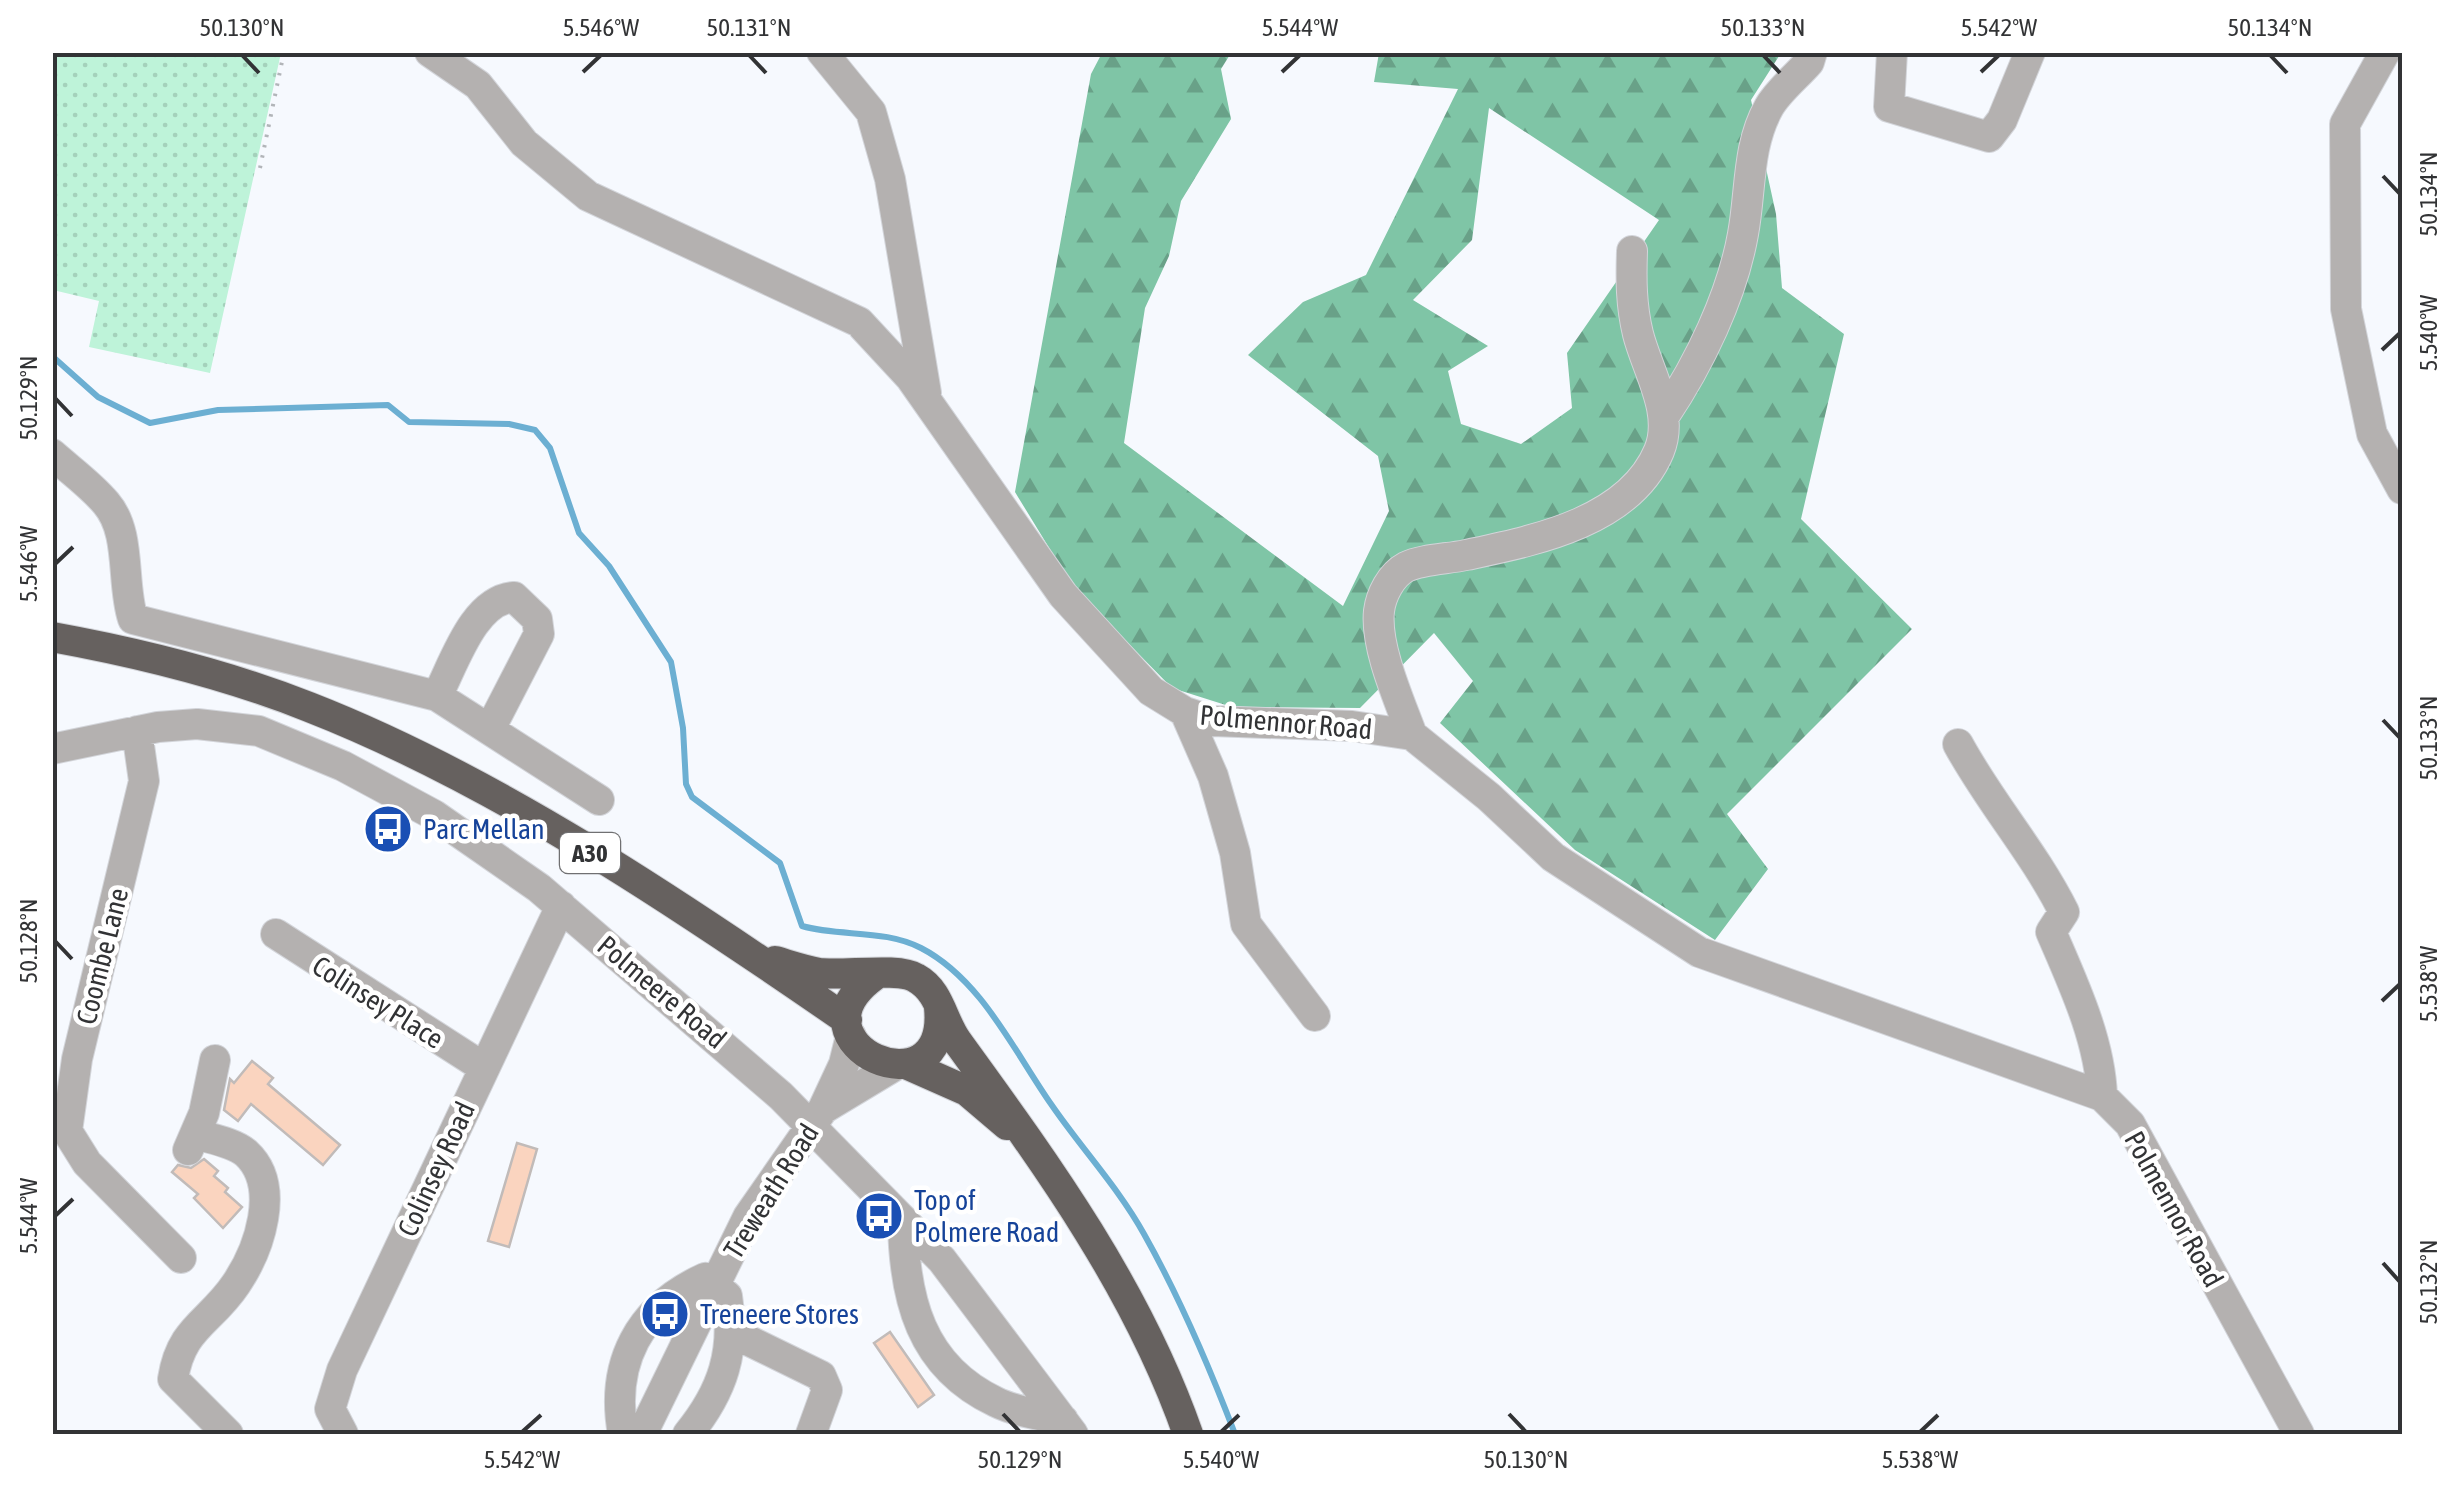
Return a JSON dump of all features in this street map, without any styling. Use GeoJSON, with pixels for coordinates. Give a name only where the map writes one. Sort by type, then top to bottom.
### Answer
{"type":"FeatureCollection","features":[{"type":"Feature","properties":{"kind":"highway","name":"A30"},"geometry":{"type":"LineString","coordinates":[[52,637],[208,672],[310,707],[414,754],[762,958],[849,1028],[868,1058],[901,1064],[966,1092],[1052,1169]]}},
{"type":"Feature","properties":{"kind":"highway","name":"A30"},"geometry":{"type":"LineString","coordinates":[[762,958],[819,972],[874,976],[893,971],[913,975],[929,987],[954,1036],[1052,1169],[1094,1235],[1188,1434]]}},
{"type":"Feature","properties":{"kind":"highway"},"geometry":{"type":"LineString","coordinates":[[849,1028],[859,986],[874,976]]}},
{"type":"Feature","properties":{"kind":"highway"},"geometry":{"type":"LineString","coordinates":[[901,1064],[924,1056],[935,1041],[941,1023],[939,1004]]}},
{"type":"Feature","properties":{"kind":"street","name":"Polmennor Road"},"geometry":{"type":"LineString","coordinates":[[430,52],[478,85],[524,143],[588,196],[859,322],[927,401],[1063,595],[1150,691],[1185,712],[1212,721],[1352,726],[1412,735],[1489,797],[1553,857],[1699,952],[2102,1096],[2130,1124],[2299,1434]]}},
{"type":"Feature","properties":{"kind":"street"},"geometry":{"type":"LineString","coordinates":[[822,52],[871,112],[890,180],[927,401]]}},
{"type":"Feature","properties":{"kind":"street"},"geometry":{"type":"LineString","coordinates":[[1412,735],[1389,672],[1378,614],[1386,586],[1406,568],[1549,536],[1612,505],[1638,481],[1659,450],[1664,416],[1688,380],[1726,290],[1743,236],[1757,134],[1770,104],[1809,62],[1812,52]]}},
{"type":"Feature","properties":{"kind":"street"},"geometry":{"type":"LineString","coordinates":[[1892,52],[1889,107],[1988,138],[2002,120],[2030,52]]}},
{"type":"Feature","properties":{"kind":"street"},"geometry":{"type":"LineString","coordinates":[[2386,52],[2346,124],[2346,310],[2372,434],[2402,490]]}},
{"type":"Feature","properties":{"kind":"street"},"geometry":{"type":"LineString","coordinates":[[1632,251],[1631,295],[1638,334],[1664,416]]}},
{"type":"Feature","properties":{"kind":"street"},"geometry":{"type":"LineString","coordinates":[[52,454],[109,504],[122,537],[126,598],[133,619],[437,696],[491,727],[599,800]]}},
{"type":"Feature","properties":{"kind":"street"},"geometry":{"type":"LineString","coordinates":[[437,696],[484,610],[498,598],[514,597],[537,619],[539,634],[491,727]]}},
{"type":"Feature","properties":{"kind":"street"},"geometry":{"type":"LineString","coordinates":[[1185,712],[1213,776],[1235,853],[1246,924],[1314,1016]]}},
{"type":"Feature","properties":{"kind":"street","name":"Polmeere Road"},"geometry":{"type":"LineString","coordinates":[[52,748],[196,724],[259,732],[343,766],[434,815],[561,906],[816,1118],[903,1221],[942,1260],[1068,1427]]}},
{"type":"Feature","properties":{"kind":"street","name":"Coombe Lane"},"geometry":{"type":"LineString","coordinates":[[137,731],[144,781],[63,1066],[67,1131],[87,1163],[180,1258]]}},
{"type":"Feature","properties":{"kind":"street"},"geometry":{"type":"LineString","coordinates":[[1958,744],[1985,794],[2038,865],[2064,912],[2051,932],[2073,983],[2098,1063],[2102,1096]]}},
{"type":"Feature","properties":{"kind":"street","name":"Colinsey Road"},"geometry":{"type":"LineString","coordinates":[[343,1434],[330,1409],[342,1370],[561,906]]}},
{"type":"Feature","properties":{"kind":"street","name":"Colinsey Place"},"geometry":{"type":"LineString","coordinates":[[276,934],[483,1067]]}},
{"type":"Feature","properties":{"kind":"street","name":"Treweath Road"},"geometry":{"type":"LineString","coordinates":[[642,1434],[748,1217],[816,1118],[844,1064],[849,1028]]}},
{"type":"Feature","properties":{"kind":"street"},"geometry":{"type":"LineString","coordinates":[[215,1060],[191,1142],[247,1154],[262,1179],[264,1208],[260,1237],[236,1284],[178,1349],[173,1378],[228,1434]]}},
{"type":"Feature","properties":{"kind":"street","name":"Treweath Road"},"geometry":{"type":"LineString","coordinates":[[816,1118],[901,1064]]}},
{"type":"Feature","properties":{"kind":"street"},"geometry":{"type":"LineString","coordinates":[[903,1221],[904,1279],[927,1340],[960,1380],[998,1404],[1068,1427]]}},
{"type":"Feature","properties":{"kind":"street"},"geometry":{"type":"LineString","coordinates":[[623,1434],[617,1400],[623,1366],[651,1313],[673,1292],[705,1278],[727,1296],[733,1333],[730,1356],[696,1432]]}},
{"type":"Feature","properties":{"kind":"street"},"geometry":{"type":"LineString","coordinates":[[733,1333],[820,1376],[827,1390],[812,1434]]}},
{"type":"Feature","properties":{"kind":"path"},"geometry":{"type":"LineString","coordinates":[[260,168],[284,52]]}},
{"type":"Feature","properties":{"kind":"green space"},"geometry":{"type":"Polygon","coordinates":[[[53,52],[281,53],[210,373],[89,347],[99,301],[53,290],[53,52]]]}},
{"type":"Feature","properties":{"kind":"green space"},"geometry":{"type":"Polygon","coordinates":[[[1102,53],[1231,53],[1221,69],[1231,119],[1181,201],[1169,256],[1145,308],[1124,443],[1343,606],[1389,511],[1378,456],[1248,355],[1303,302],[1366,275],[1458,89],[1374,82],[1379,53],[1781,53],[1751,100],[1776,214],[1782,288],[1844,334],[1801,519],[1912,629],[1727,814],[1768,869],[1715,940],[1575,850],[1440,723],[1473,681],[1434,633],[1360,708],[1232,707],[1172,688],[1073,587],[1015,492],[1091,74],[1102,53]],[[1489,108],[1472,240],[1413,300],[1488,346],[1448,371],[1461,424],[1521,444],[1572,408],[1567,353],[1659,220],[1489,108]]]}},
{"type":"Feature","properties":{"kind":"building"},"geometry":{"type":"Polygon","coordinates":[[[252,1061],[273,1078],[268,1084],[340,1145],[323,1165],[251,1104],[238,1121],[224,1110],[230,1079],[234,1083],[252,1061]]]}},
{"type":"Feature","properties":{"kind":"building"},"geometry":{"type":"Polygon","coordinates":[[[517,1143],[537,1149],[509,1247],[488,1241],[517,1143]]]}},
{"type":"Feature","properties":{"kind":"building"},"geometry":{"type":"Polygon","coordinates":[[[204,1159],[218,1171],[214,1176],[228,1188],[225,1192],[242,1207],[223,1228],[194,1198],[198,1194],[172,1172],[178,1165],[191,1168],[204,1159]]]}},
{"type":"Feature","properties":{"kind":"building"},"geometry":{"type":"Polygon","coordinates":[[[890,1332],[934,1395],[918,1407],[874,1343],[890,1332]]]}},
{"type":"Feature","properties":{"kind":"waterway"},"geometry":{"type":"LineString","coordinates":[[52,356],[98,397],[150,423],[218,410],[388,405],[409,422],[509,424],[535,430],[550,448],[579,533],[609,566],[671,662],[683,728],[686,784],[692,797],[780,863],[802,926],[907,942],[942,961],[979,997],[1144,1234],[1193,1332],[1235,1434]]}},
{"type":"Feature","properties":{"kind":"place","name":"Parc Mellan"},"geometry":{"type":"Point","coordinates":[388,829]}},
{"type":"Feature","properties":{"kind":"place","name":"Top of Polmere Road"},"geometry":{"type":"Point","coordinates":[879,1216]}},
{"type":"Feature","properties":{"kind":"place","name":"Treneere Stores"},"geometry":{"type":"Point","coordinates":[665,1314]}}]}
